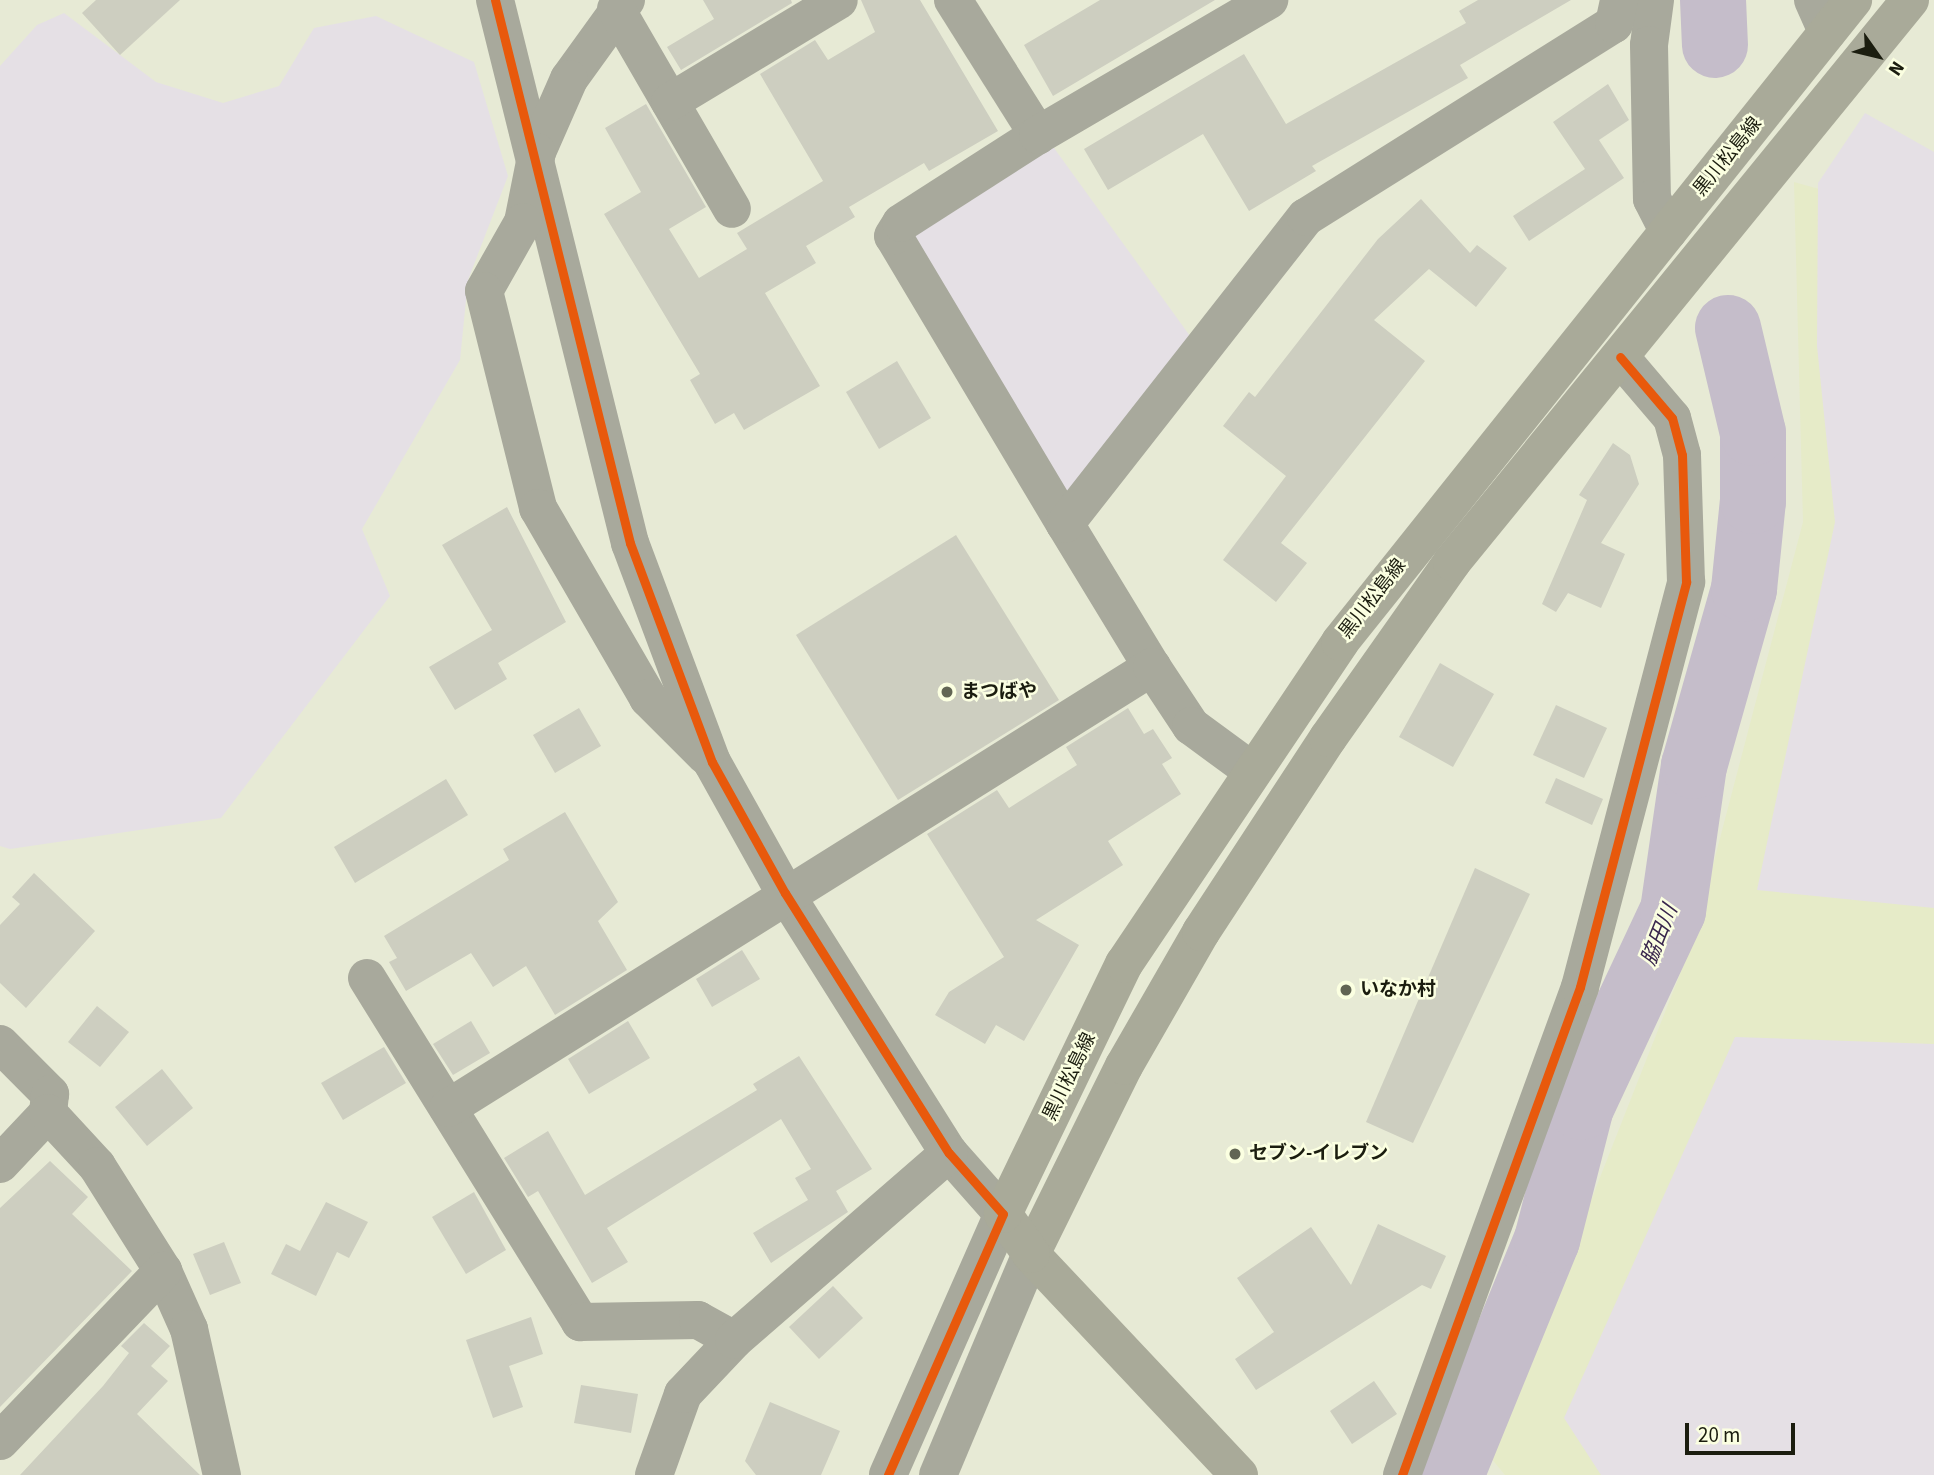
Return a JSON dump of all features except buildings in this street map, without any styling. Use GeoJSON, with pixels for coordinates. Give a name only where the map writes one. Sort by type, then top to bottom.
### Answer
{"type":"FeatureCollection","features":[{"type":"Feature","properties":{"kind":"main road","name":"黒川松島線"},"geometry":{"type":"LineString","coordinates":[[1003,1214],[1124,964],[1251,770],[1364,611],[1668,231],[1820,16],[1853,0]]}},
{"type":"Feature","properties":{"kind":"main road"},"geometry":{"type":"LineString","coordinates":[[1031,1254],[1124,1066],[1201,932],[1313,761],[1452,562],[1910,0]]}},
{"type":"Feature","properties":{"kind":"main road"},"geometry":{"type":"LineString","coordinates":[[1003,1214],[1031,1254],[1239,1475]]}},
{"type":"Feature","properties":{"kind":"street"},"geometry":{"type":"LineString","coordinates":[[495,0],[537,152],[581,363],[631,543],[712,762],[785,892],[949,1153],[1003,1214],[888,1475]]}},
{"type":"Feature","properties":{"kind":"street"},"geometry":{"type":"LineString","coordinates":[[670,102],[839,0]]}},
{"type":"Feature","properties":{"kind":"street"},"geometry":{"type":"LineString","coordinates":[[953,0],[1038,135]]}},
{"type":"Feature","properties":{"kind":"street"},"geometry":{"type":"LineString","coordinates":[[1251,770],[1191,726],[1152,667],[892,236],[901,223],[1038,135],[1269,0]]}},
{"type":"Feature","properties":{"kind":"street"},"geometry":{"type":"LineString","coordinates":[[1065,524],[1306,217],[1614,24],[1619,0]]}},
{"type":"Feature","properties":{"kind":"street"},"geometry":{"type":"LineString","coordinates":[[1655,0],[1649,45],[1652,199],[1668,231]]}},
{"type":"Feature","properties":{"kind":"street"},"geometry":{"type":"LineString","coordinates":[[712,762],[648,698],[538,508],[484,290],[523,222],[537,152],[569,79],[621,5],[670,102],[732,209]]}},
{"type":"Feature","properties":{"kind":"street"},"geometry":{"type":"LineString","coordinates":[[1402,1475],[1580,987],[1686,582],[1682,455],[1672,418],[1620,357]]}},
{"type":"Feature","properties":{"kind":"street"},"geometry":{"type":"LineString","coordinates":[[448,1108],[753,921],[785,892],[1152,667]]}},
{"type":"Feature","properties":{"kind":"street"},"geometry":{"type":"LineString","coordinates":[[367,978],[580,1322],[698,1320],[734,1340]]}},
{"type":"Feature","properties":{"kind":"street"},"geometry":{"type":"LineString","coordinates":[[0,1044],[50,1094],[48,1113],[0,1164]]}},
{"type":"Feature","properties":{"kind":"street"},"geometry":{"type":"LineString","coordinates":[[48,1113],[97,1166],[163,1271],[190,1329],[222,1475]]}},
{"type":"Feature","properties":{"kind":"street"},"geometry":{"type":"LineString","coordinates":[[654,1475],[657,1451],[683,1394],[734,1340],[949,1153]]}},
{"type":"Feature","properties":{"kind":"street"},"geometry":{"type":"LineString","coordinates":[[938,1475],[1031,1254]]}},
{"type":"Feature","properties":{"kind":"street"},"geometry":{"type":"LineString","coordinates":[[0,1441],[163,1271]]}},
{"type":"Feature","properties":{"kind":"shaded area"},"geometry":{"type":"Polygon","coordinates":[[[64,13],[156,82],[223,103],[279,86],[314,28],[376,16],[474,62],[508,176],[468,280],[460,360],[362,529],[390,596],[221,818],[10,849],[0,846],[0,66],[37,25],[64,13]]]}},
{"type":"Feature","properties":{"kind":"shaded area"},"geometry":{"type":"Polygon","coordinates":[[[1865,113],[1934,152],[1934,908],[1757,890],[1835,522],[1817,346],[1818,183],[1865,113]]]}},
{"type":"Feature","properties":{"kind":"shaded area"},"geometry":{"type":"Polygon","coordinates":[[[1049,141],[1190,336],[1067,500],[907,235],[1049,141]]]}},
{"type":"Feature","properties":{"kind":"shaded area"},"geometry":{"type":"Polygon","coordinates":[[[1794,182],[1934,221],[1934,1475],[1505,1475],[1490,1457],[1693,941],[1803,522],[1794,182]]]}},
{"type":"Feature","properties":{"kind":"shaded area"},"geometry":{"type":"Polygon","coordinates":[[[1735,1037],[1934,1044],[1934,1475],[1601,1475],[1564,1418],[1735,1037]]]}},
{"type":"Feature","properties":{"kind":"waterway","name":"脇田川"},"geometry":{"type":"LineString","coordinates":[[1713,0],[1715,45]]}},
{"type":"Feature","properties":{"kind":"waterway","name":"脇田川"},"geometry":{"type":"LineString","coordinates":[[1451,1475],[1547,1240],[1581,1107],[1673,911],[1694,766],[1744,589],[1753,501],[1753,433],[1728,328]]}},
{"type":"Feature","properties":{"kind":"cycle path"},"geometry":{"type":"LineString","coordinates":[[495,0],[630,543],[712,762],[785,893],[949,1153],[1003,1214],[888,1475]]}},
{"type":"Feature","properties":{"kind":"cycle path"},"geometry":{"type":"LineString","coordinates":[[1402,1475],[1580,987],[1686,582],[1682,455],[1672,418],[1620,357]]}},
{"type":"Feature","properties":{"kind":"place","name":"まつばや"},"geometry":{"type":"Point","coordinates":[947,692]}},
{"type":"Feature","properties":{"kind":"place","name":"いなか村"},"geometry":{"type":"Point","coordinates":[1346,990]}},
{"type":"Feature","properties":{"kind":"place","name":"セブン-イレブン"},"geometry":{"type":"Point","coordinates":[1235,1154]}}]}
